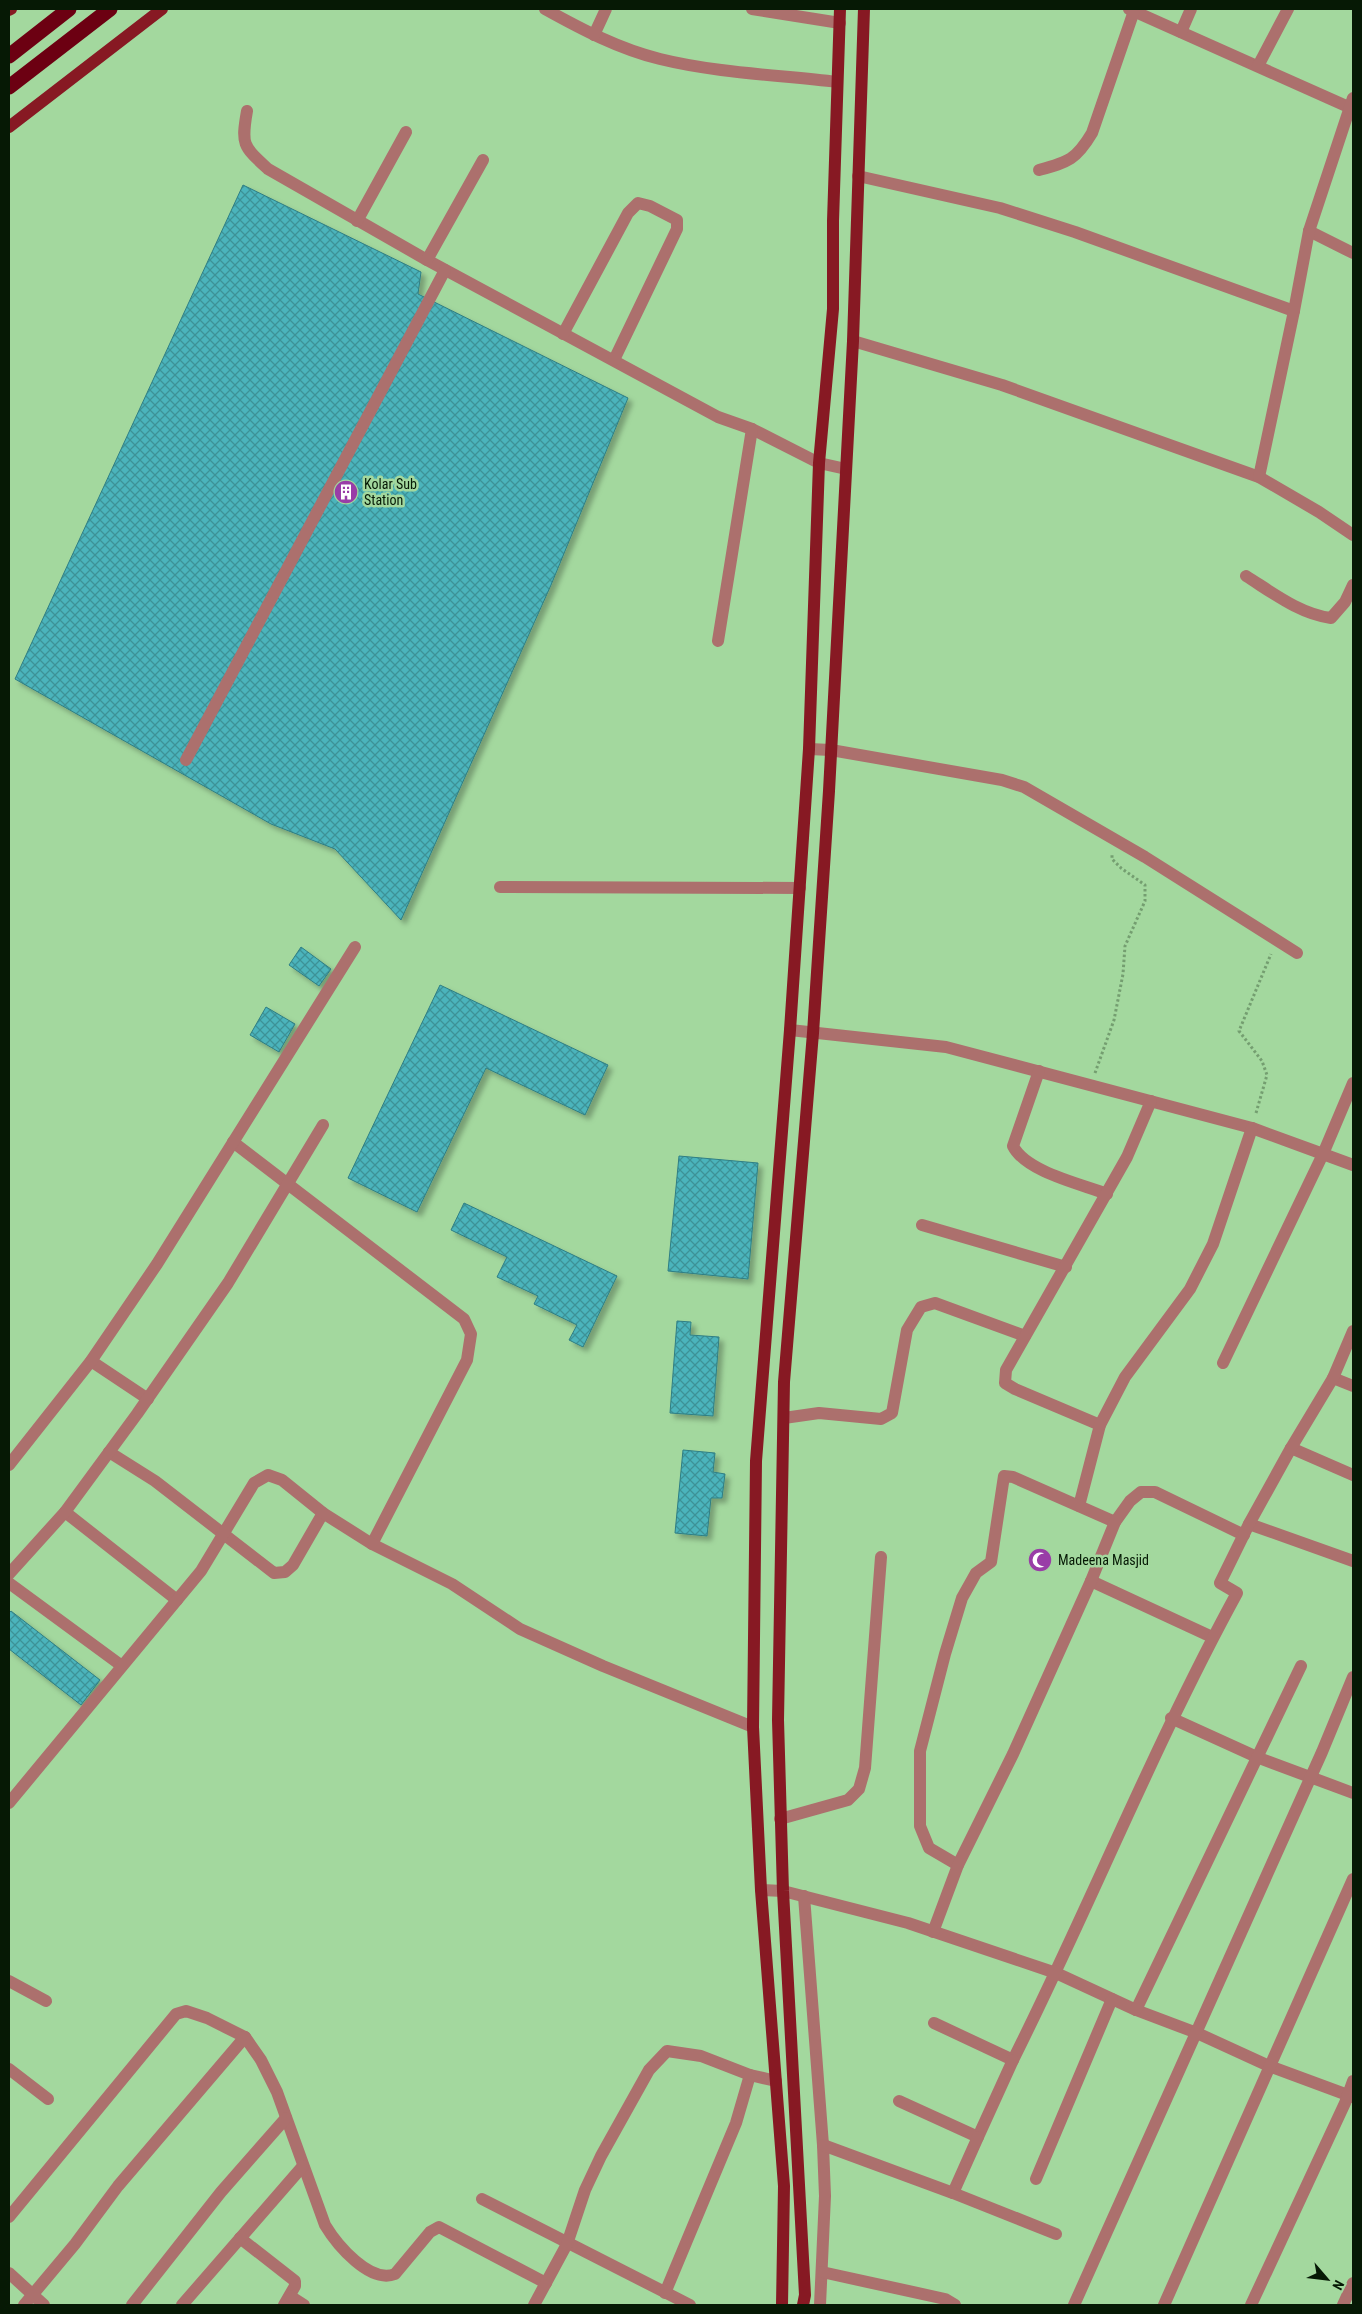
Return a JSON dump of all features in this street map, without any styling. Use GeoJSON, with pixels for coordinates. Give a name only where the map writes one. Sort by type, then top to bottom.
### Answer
{"type":"FeatureCollection","features":[{"type":"Feature","properties":{"kind":"highway"},"geometry":{"type":"LineString","coordinates":[[9,56],[69,9]]}},
{"type":"Feature","properties":{"kind":"highway"},"geometry":{"type":"LineString","coordinates":[[9,87],[110,9]]}},
{"type":"Feature","properties":{"kind":"main road"},"geometry":{"type":"LineString","coordinates":[[9,127],[162,9]]}},
{"type":"Feature","properties":{"kind":"main road"},"geometry":{"type":"LineString","coordinates":[[782,2305],[784,2186],[761,1890],[753,1727],[756,1461],[790,1030],[809,749],[820,463],[833,309],[833,221],[840,9]]}},
{"type":"Feature","properties":{"kind":"main road"},"geometry":{"type":"LineString","coordinates":[[804,2305],[780,1819],[778,1720],[784,1382],[813,1033],[831,750],[854,341],[864,9]]}},
{"type":"Feature","properties":{"kind":"street"},"geometry":{"type":"LineString","coordinates":[[545,9],[594,35],[659,59],[706,67],[837,82]]}},
{"type":"Feature","properties":{"kind":"street"},"geometry":{"type":"LineString","coordinates":[[594,35],[606,9]]}},
{"type":"Feature","properties":{"kind":"street"},"geometry":{"type":"LineString","coordinates":[[752,9],[840,23]]}},
{"type":"Feature","properties":{"kind":"street"},"geometry":{"type":"LineString","coordinates":[[1181,32],[1191,9]]}},
{"type":"Feature","properties":{"kind":"street"},"geometry":{"type":"LineString","coordinates":[[1258,66],[1288,9]]}},
{"type":"Feature","properties":{"kind":"street"},"geometry":{"type":"LineString","coordinates":[[1039,170],[1066,163],[1081,152],[1092,133],[1131,10],[1352,105],[1309,231],[1259,477]]}},
{"type":"Feature","properties":{"kind":"street"},"geometry":{"type":"LineString","coordinates":[[247,111],[243,137],[248,151],[268,169],[445,270],[718,417],[752,429],[820,463],[846,469]]}},
{"type":"Feature","properties":{"kind":"street"},"geometry":{"type":"LineString","coordinates":[[357,221],[406,132]]}},
{"type":"Feature","properties":{"kind":"street"},"geometry":{"type":"LineString","coordinates":[[428,260],[483,160]]}},
{"type":"Feature","properties":{"kind":"street"},"geometry":{"type":"LineString","coordinates":[[858,176],[1000,208],[1075,232],[1294,311]]}},
{"type":"Feature","properties":{"kind":"street"},"geometry":{"type":"LineString","coordinates":[[564,334],[628,213],[638,203],[650,206],[677,220],[678,229],[614,360]]}},
{"type":"Feature","properties":{"kind":"street"},"geometry":{"type":"LineString","coordinates":[[1309,231],[1353,253]]}},
{"type":"Feature","properties":{"kind":"street"},"geometry":{"type":"LineString","coordinates":[[186,760],[445,270]]}},
{"type":"Feature","properties":{"kind":"street"},"geometry":{"type":"LineString","coordinates":[[854,341],[1002,385],[1259,477],[1320,512],[1353,535]]}},
{"type":"Feature","properties":{"kind":"street"},"geometry":{"type":"LineString","coordinates":[[718,641],[752,429]]}},
{"type":"Feature","properties":{"kind":"street"},"geometry":{"type":"LineString","coordinates":[[1246,576],[1316,616],[1332,618],[1345,602],[1353,585]]}},
{"type":"Feature","properties":{"kind":"street"},"geometry":{"type":"LineString","coordinates":[[809,749],[831,750],[1002,780],[1024,787],[1116,840],[1297,953]]}},
{"type":"Feature","properties":{"kind":"street"},"geometry":{"type":"LineString","coordinates":[[500,887],[800,888]]}},
{"type":"Feature","properties":{"kind":"street"},"geometry":{"type":"LineString","coordinates":[[9,1464],[91,1361],[157,1264],[355,947]]}},
{"type":"Feature","properties":{"kind":"street"},"geometry":{"type":"LineString","coordinates":[[790,1030],[946,1047],[1252,1128],[1353,1165]]}},
{"type":"Feature","properties":{"kind":"street"},"geometry":{"type":"LineString","coordinates":[[1039,1071],[1013,1146],[1017,1153],[1034,1167],[1107,1194]]}},
{"type":"Feature","properties":{"kind":"street"},"geometry":{"type":"LineString","coordinates":[[1223,1363],[1324,1154],[1353,1083]]}},
{"type":"Feature","properties":{"kind":"street"},"geometry":{"type":"LineString","coordinates":[[1100,1425],[1005,1383],[1006,1370],[1127,1157],[1151,1101]]}},
{"type":"Feature","properties":{"kind":"street"},"geometry":{"type":"LineString","coordinates":[[9,1574],[65,1512],[148,1399],[228,1283],[323,1124]]}},
{"type":"Feature","properties":{"kind":"street"},"geometry":{"type":"LineString","coordinates":[[1078,1506],[1100,1425],[1125,1377],[1194,1282],[1219,1228],[1252,1128]]}},
{"type":"Feature","properties":{"kind":"street"},"geometry":{"type":"LineString","coordinates":[[233,1142],[288,1182],[464,1320],[471,1334],[467,1360],[372,1544]]}},
{"type":"Feature","properties":{"kind":"street"},"geometry":{"type":"LineString","coordinates":[[922,1225],[1066,1267]]}},
{"type":"Feature","properties":{"kind":"street"},"geometry":{"type":"LineString","coordinates":[[784,1418],[818,1413],[881,1419],[892,1412],[907,1330],[921,1307],[935,1303],[1025,1336]]}},
{"type":"Feature","properties":{"kind":"street"},"geometry":{"type":"LineString","coordinates":[[953,2192],[1013,2060],[1056,1973],[1171,1718],[1236,1593],[1220,1583],[1246,1529],[1290,1448],[1333,1378],[1353,1331]]}},
{"type":"Feature","properties":{"kind":"street"},"geometry":{"type":"LineString","coordinates":[[91,1361],[148,1399]]}},
{"type":"Feature","properties":{"kind":"street"},"geometry":{"type":"LineString","coordinates":[[1333,1378],[1353,1386]]}},
{"type":"Feature","properties":{"kind":"street"},"geometry":{"type":"LineString","coordinates":[[1290,1448],[1353,1475]]}},
{"type":"Feature","properties":{"kind":"street"},"geometry":{"type":"LineString","coordinates":[[109,1452],[155,1481],[274,1573],[285,1572],[293,1565],[323,1513]]}},
{"type":"Feature","properties":{"kind":"street"},"geometry":{"type":"LineString","coordinates":[[9,1803],[201,1571],[254,1483],[268,1476],[282,1480],[323,1513],[372,1544],[452,1584],[520,1629],[603,1666],[753,1727]]}},
{"type":"Feature","properties":{"kind":"street"},"geometry":{"type":"LineString","coordinates":[[958,1865],[929,1848],[920,1826],[920,1751],[945,1654],[962,1598],[976,1573],[991,1562],[1004,1476],[1013,1477],[1115,1522]]}},
{"type":"Feature","properties":{"kind":"street"},"geometry":{"type":"LineString","coordinates":[[933,1932],[958,1865],[1013,1754],[1091,1581],[1115,1522],[1130,1501],[1141,1492],[1155,1492],[1246,1529],[1353,1561]]}},
{"type":"Feature","properties":{"kind":"street"},"geometry":{"type":"LineString","coordinates":[[65,1512],[177,1600]]}},
{"type":"Feature","properties":{"kind":"street"},"geometry":{"type":"LineString","coordinates":[[780,1819],[848,1800],[859,1789],[865,1768],[881,1557]]}},
{"type":"Feature","properties":{"kind":"street"},"geometry":{"type":"LineString","coordinates":[[1091,1581],[1212,1637]]}},
{"type":"Feature","properties":{"kind":"street"},"geometry":{"type":"LineString","coordinates":[[9,1583],[122,1666]]}},
{"type":"Feature","properties":{"kind":"street"},"geometry":{"type":"LineString","coordinates":[[1136,2010],[1259,1758],[1301,1666]]}},
{"type":"Feature","properties":{"kind":"street"},"geometry":{"type":"LineString","coordinates":[[1074,2305],[1311,1777],[1353,1676]]}},
{"type":"Feature","properties":{"kind":"street"},"geometry":{"type":"LineString","coordinates":[[1171,1718],[1259,1758],[1353,1793]]}},
{"type":"Feature","properties":{"kind":"street"},"geometry":{"type":"LineString","coordinates":[[1164,2305],[1353,1879]]}},
{"type":"Feature","properties":{"kind":"street"},"geometry":{"type":"LineString","coordinates":[[761,1890],[783,1891],[908,1923],[1056,1973],[1136,2010],[1197,2033],[1269,2066],[1350,2096]]}},
{"type":"Feature","properties":{"kind":"street"},"geometry":{"type":"LineString","coordinates":[[804,1896],[823,2145],[825,2196],[820,2305]]}},
{"type":"Feature","properties":{"kind":"street"},"geometry":{"type":"LineString","coordinates":[[9,1981],[46,2001]]}},
{"type":"Feature","properties":{"kind":"street"},"geometry":{"type":"LineString","coordinates":[[1036,2179],[1112,1999]]}},
{"type":"Feature","properties":{"kind":"street"},"geometry":{"type":"LineString","coordinates":[[9,2217],[176,2014],[186,2011],[207,2018],[245,2037],[261,2060],[277,2092],[325,2225],[336,2243],[349,2256],[380,2276],[388,2277],[395,2274],[430,2232],[439,2227],[546,2284]]}},
{"type":"Feature","properties":{"kind":"street"},"geometry":{"type":"LineString","coordinates":[[934,2024],[1013,2060]]}},
{"type":"Feature","properties":{"kind":"street"},"geometry":{"type":"LineString","coordinates":[[24,2305],[75,2244],[118,2186],[245,2037]]}},
{"type":"Feature","properties":{"kind":"street"},"geometry":{"type":"LineString","coordinates":[[534,2305],[567,2244],[586,2190],[601,2156],[649,2070],[667,2051],[701,2056],[750,2076],[776,2081]]}},
{"type":"Feature","properties":{"kind":"street"},"geometry":{"type":"LineString","coordinates":[[9,2069],[48,2099]]}},
{"type":"Feature","properties":{"kind":"street"},"geometry":{"type":"LineString","coordinates":[[665,2293],[736,2123],[750,2076]]}},
{"type":"Feature","properties":{"kind":"street"},"geometry":{"type":"LineString","coordinates":[[1251,2305],[1350,2096],[1353,2080]]}},
{"type":"Feature","properties":{"kind":"street"},"geometry":{"type":"LineString","coordinates":[[899,2101],[978,2137]]}},
{"type":"Feature","properties":{"kind":"street"},"geometry":{"type":"LineString","coordinates":[[132,2305],[221,2192],[286,2118]]}},
{"type":"Feature","properties":{"kind":"street"},"geometry":{"type":"LineString","coordinates":[[823,2145],[953,2192],[1056,2234]]}},
{"type":"Feature","properties":{"kind":"street"},"geometry":{"type":"LineString","coordinates":[[186,2304],[303,2166]]}},
{"type":"Feature","properties":{"kind":"street"},"geometry":{"type":"LineString","coordinates":[[482,2199],[690,2305]]}},
{"type":"Feature","properties":{"kind":"street"},"geometry":{"type":"LineString","coordinates":[[240,2238],[295,2281],[287,2300],[304,2305]]}},
{"type":"Feature","properties":{"kind":"street"},"geometry":{"type":"LineString","coordinates":[[822,2272],[945,2299],[955,2305]]}},
{"type":"Feature","properties":{"kind":"street"},"geometry":{"type":"LineString","coordinates":[[9,2273],[44,2305]]}},
{"type":"Feature","properties":{"kind":"street"},"geometry":{"type":"LineString","coordinates":[[1343,2305],[1353,2283]]}},
{"type":"Feature","properties":{"kind":"path"},"geometry":{"type":"LineString","coordinates":[[1091,1085],[1114,1020],[1123,974],[1125,946],[1144,901],[1145,885],[1112,859],[1111,850],[1116,840]]}},
{"type":"Feature","properties":{"kind":"path"},"geometry":{"type":"LineString","coordinates":[[1252,1128],[1267,1075],[1262,1061],[1239,1031],[1266,970],[1276,940]]}},
{"type":"Feature","properties":{"kind":"building","name":"Kolar Sub Station"},"geometry":{"type":"Polygon","coordinates":[[[243,185],[421,272],[418,294],[628,398],[551,585],[401,920],[335,849],[271,824],[15,679],[243,185]]]}},
{"type":"Feature","properties":{"kind":"building"},"geometry":{"type":"Polygon","coordinates":[[[301,947],[331,969],[319,986],[289,965],[301,947]]]}},
{"type":"Feature","properties":{"kind":"building"},"geometry":{"type":"Polygon","coordinates":[[[440,985],[608,1065],[585,1115],[486,1068],[417,1212],[348,1178],[440,985]]]}},
{"type":"Feature","properties":{"kind":"building"},"geometry":{"type":"Polygon","coordinates":[[[266,1007],[295,1024],[279,1052],[250,1035],[266,1007]]]}},
{"type":"Feature","properties":{"kind":"building"},"geometry":{"type":"Polygon","coordinates":[[[679,1156],[758,1163],[748,1279],[668,1271],[679,1156]]]}},
{"type":"Feature","properties":{"kind":"building"},"geometry":{"type":"Polygon","coordinates":[[[464,1203],[617,1276],[583,1347],[569,1340],[577,1325],[534,1304],[538,1296],[497,1277],[507,1257],[451,1230],[464,1203]]]}},
{"type":"Feature","properties":{"kind":"building"},"geometry":{"type":"Polygon","coordinates":[[[677,1321],[691,1322],[690,1335],[719,1337],[713,1416],[670,1413],[677,1321]]]}},
{"type":"Feature","properties":{"kind":"building"},"geometry":{"type":"Polygon","coordinates":[[[683,1450],[715,1453],[713,1472],[725,1474],[722,1498],[711,1498],[707,1536],[675,1533],[683,1450]]]}},
{"type":"Feature","properties":{"kind":"building"},"geometry":{"type":"Polygon","coordinates":[[[11,1611],[100,1680],[81,1705],[9,1649],[9,1613],[11,1611]]]}},
{"type":"Feature","properties":{"kind":"place","name":"Kolar Sub Station"},"geometry":{"type":"Point","coordinates":[346,492]}},
{"type":"Feature","properties":{"kind":"place","name":"Madeena Masjid"},"geometry":{"type":"Point","coordinates":[1040,1560]}}]}
